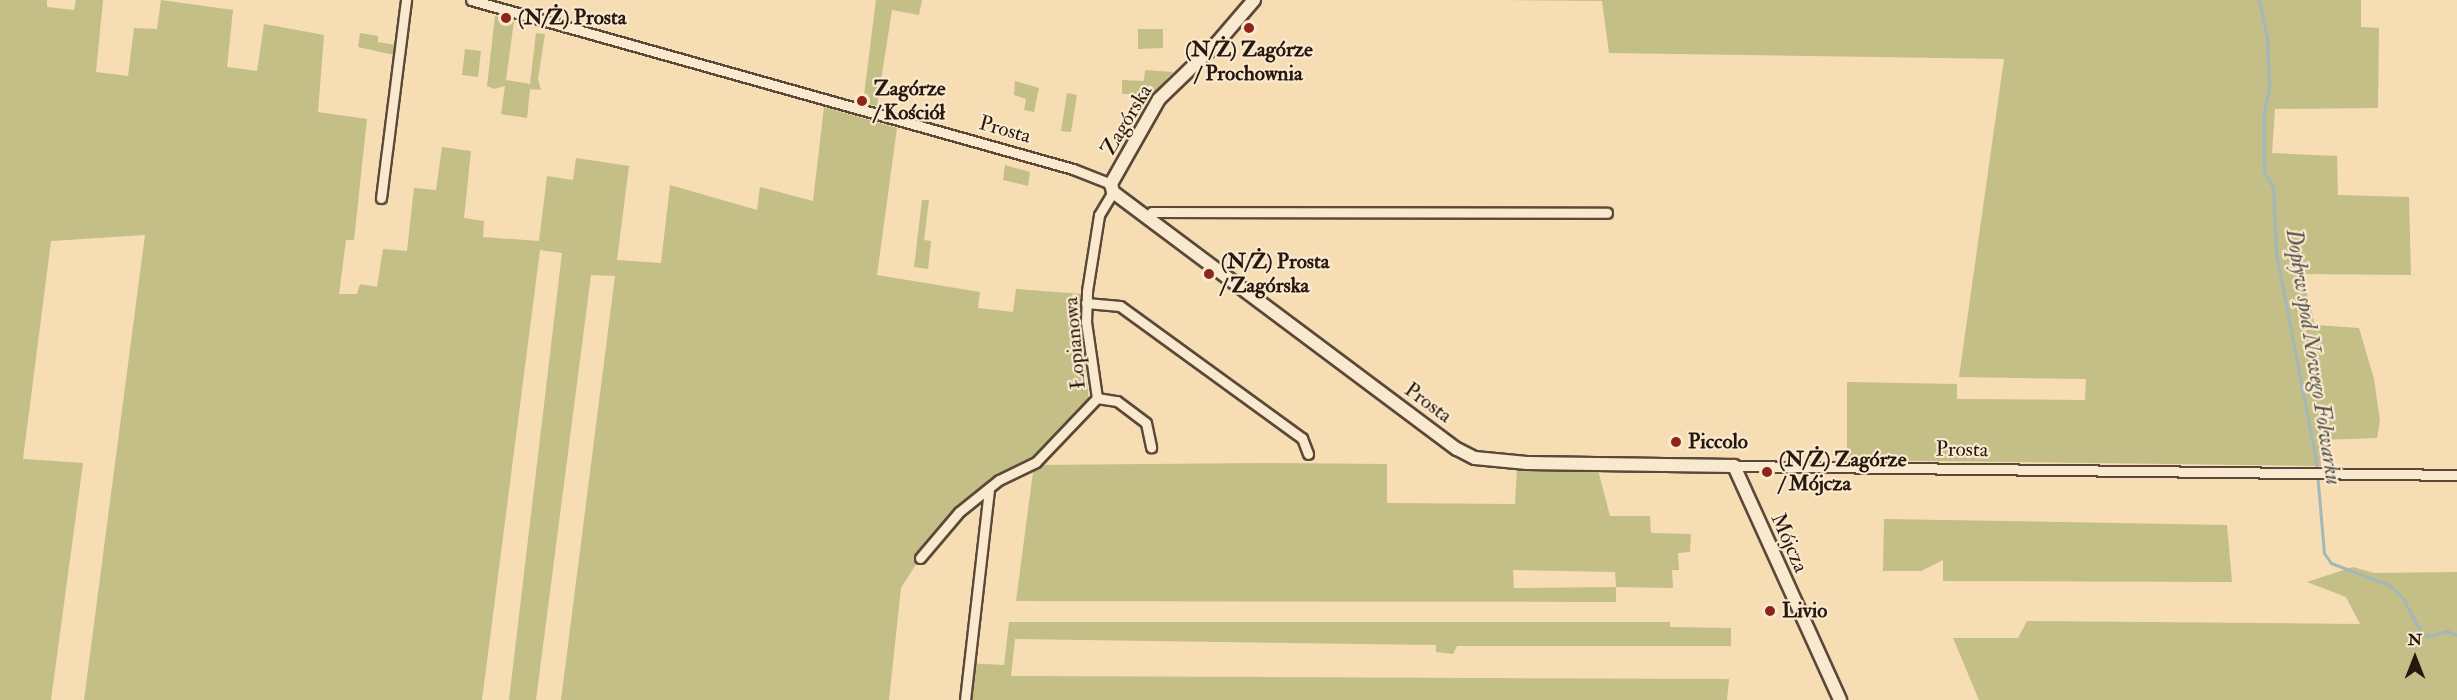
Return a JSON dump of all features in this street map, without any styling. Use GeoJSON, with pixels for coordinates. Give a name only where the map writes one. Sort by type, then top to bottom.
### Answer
{"type":"FeatureCollection","features":[{"type":"Feature","properties":{"kind":"street"},"geometry":{"type":"LineString","coordinates":[[381,198],[406,0]]}},
{"type":"Feature","properties":{"kind":"street","name":"Prosta"},"geometry":{"type":"LineString","coordinates":[[471,0],[1073,169],[1112,188],[1146,218],[1457,448],[1475,458],[1527,463],[2457,475]]}},
{"type":"Feature","properties":{"kind":"street","name":"Zagórska"},"geometry":{"type":"LineString","coordinates":[[1112,188],[1159,99],[1230,30],[1254,0]]}},
{"type":"Feature","properties":{"kind":"street","name":"Łopianowa"},"geometry":{"type":"LineString","coordinates":[[921,558],[959,512],[989,488],[1036,462],[1098,398],[1086,303],[1100,215],[1112,188]]}},
{"type":"Feature","properties":{"kind":"street"},"geometry":{"type":"LineString","coordinates":[[1146,218],[1152,212],[1607,213]]}},
{"type":"Feature","properties":{"kind":"street"},"geometry":{"type":"LineString","coordinates":[[1086,303],[1120,306],[1302,438],[1308,454]]}},
{"type":"Feature","properties":{"kind":"street"},"geometry":{"type":"LineString","coordinates":[[1098,398],[1117,401],[1146,423],[1151,447]]}},
{"type":"Feature","properties":{"kind":"street","name":"Mójcza"},"geometry":{"type":"LineString","coordinates":[[1734,466],[1840,700]]}},
{"type":"Feature","properties":{"kind":"street"},"geometry":{"type":"LineString","coordinates":[[965,700],[989,488]]}},
{"type":"Feature","properties":{"kind":"shaded area"},"geometry":{"type":"Polygon","coordinates":[[[0,0],[47,0],[47,7],[74,10],[76,0],[103,0],[96,72],[128,76],[134,28],[157,29],[161,0],[233,10],[227,67],[257,71],[264,24],[324,35],[318,112],[367,119],[354,240],[346,240],[339,294],[357,294],[360,284],[377,287],[383,249],[407,251],[414,188],[436,190],[442,147],[471,151],[464,218],[484,221],[483,237],[539,241],[547,176],[573,180],[576,158],[629,166],[617,260],[661,263],[670,185],[757,210],[760,187],[813,201],[824,107],[897,128],[877,275],[980,292],[978,308],[1013,312],[1016,289],[1083,294],[1081,322],[1089,402],[1032,460],[1000,474],[950,516],[920,558],[901,588],[889,700],[561,700],[615,276],[591,275],[536,700],[509,700],[562,253],[540,250],[482,700],[84,700],[145,235],[51,241],[23,459],[83,463],[51,700],[0,700],[0,0]]]}},
{"type":"Feature","properties":{"kind":"shaded area"},"geometry":{"type":"Polygon","coordinates":[[[876,0],[922,0],[919,15],[892,10],[877,106],[863,103],[876,0]]]}},
{"type":"Feature","properties":{"kind":"shaded area"},"geometry":{"type":"Polygon","coordinates":[[[1506,0],[2361,0],[2361,27],[2379,28],[2378,108],[2275,109],[2272,153],[2337,156],[2338,195],[2409,197],[2411,275],[2302,274],[2315,325],[2359,328],[2374,379],[2380,421],[2377,438],[2320,440],[2321,466],[1847,460],[1847,382],[1957,384],[1957,399],[2085,400],[2086,379],[1959,377],[2004,59],[1609,53],[1602,1],[1506,0]]]}},
{"type":"Feature","properties":{"kind":"shaded area"},"geometry":{"type":"Polygon","coordinates":[[[495,16],[514,21],[506,80],[530,84],[536,33],[545,34],[538,79],[541,90],[530,89],[527,118],[501,114],[505,86],[494,89],[487,86],[495,16]]]}},
{"type":"Feature","properties":{"kind":"shaded area"},"geometry":{"type":"Polygon","coordinates":[[[1138,29],[1163,29],[1163,48],[1138,49],[1138,29]]]}},
{"type":"Feature","properties":{"kind":"shaded area"},"geometry":{"type":"Polygon","coordinates":[[[360,33],[378,36],[378,42],[396,45],[394,55],[358,47],[360,33]]]}},
{"type":"Feature","properties":{"kind":"shaded area"},"geometry":{"type":"Polygon","coordinates":[[[465,49],[481,51],[478,77],[462,75],[465,49]]]}},
{"type":"Feature","properties":{"kind":"shaded area"},"geometry":{"type":"Polygon","coordinates":[[[1145,70],[1173,72],[1153,94],[1122,94],[1122,80],[1144,81],[1145,70]]]}},
{"type":"Feature","properties":{"kind":"shaded area"},"geometry":{"type":"Polygon","coordinates":[[[1015,81],[1039,88],[1034,112],[1024,110],[1026,99],[1014,95],[1015,81]]]}},
{"type":"Feature","properties":{"kind":"shaded area"},"geometry":{"type":"Polygon","coordinates":[[[1067,93],[1077,95],[1071,132],[1061,131],[1067,93]]]}},
{"type":"Feature","properties":{"kind":"shaded area"},"geometry":{"type":"Polygon","coordinates":[[[1005,165],[1030,172],[1028,186],[1003,180],[1005,165]]]}},
{"type":"Feature","properties":{"kind":"shaded area"},"geometry":{"type":"Polygon","coordinates":[[[922,200],[929,200],[924,240],[931,241],[928,269],[914,267],[922,200]]]}},
{"type":"Feature","properties":{"kind":"shaded area"},"geometry":{"type":"Polygon","coordinates":[[[1387,464],[1387,503],[1515,504],[1517,468],[1598,470],[1610,516],[1650,516],[1651,533],[1691,534],[1690,552],[1678,553],[1679,570],[1672,570],[1673,588],[1616,587],[1616,602],[1016,601],[1034,465],[1387,464]],[[1513,570],[1514,588],[1616,587],[1615,572],[1513,570]]]}},
{"type":"Feature","properties":{"kind":"shaded area"},"geometry":{"type":"Polygon","coordinates":[[[1884,519],[2227,525],[2232,582],[1943,581],[1943,560],[1921,571],[1883,571],[1884,519]]]}},
{"type":"Feature","properties":{"kind":"shaded area"},"geometry":{"type":"Polygon","coordinates":[[[2353,567],[2374,573],[2457,572],[2457,700],[1979,700],[1953,638],[2018,638],[2027,621],[2360,624],[2346,597],[2307,582],[2353,567]]]}},
{"type":"Feature","properties":{"kind":"shaded area"},"geometry":{"type":"Polygon","coordinates":[[[1009,622],[1670,622],[1670,627],[1731,628],[1731,646],[1457,646],[1453,654],[1436,652],[1436,645],[1015,639],[1011,676],[1729,679],[1727,700],[959,700],[963,663],[1004,665],[1009,622]]]}},
{"type":"Feature","properties":{"kind":"waterway","name":"Dopływ spod Nowego Folwarku"},"geometry":{"type":"LineString","coordinates":[[2259,0],[2267,39],[2269,86],[2264,112],[2264,172],[2273,187],[2276,253],[2316,460],[2324,553],[2331,563],[2389,585],[2402,597],[2422,634],[2430,636],[2447,631],[2457,635]]}},
{"type":"Feature","properties":{"kind":"place","name":"(N/Ż) Prosta"},"geometry":{"type":"Point","coordinates":[506,18]}},
{"type":"Feature","properties":{"kind":"place","name":"(N/Ż) Zagórze / Prochownia"},"geometry":{"type":"Point","coordinates":[1249,28]}},
{"type":"Feature","properties":{"kind":"place","name":"Zagórze / Kościół"},"geometry":{"type":"Point","coordinates":[862,101]}},
{"type":"Feature","properties":{"kind":"place","name":"(N/Ż) Prosta / Zagórska"},"geometry":{"type":"Point","coordinates":[1209,274]}},
{"type":"Feature","properties":{"kind":"place","name":"Piccolo"},"geometry":{"type":"Point","coordinates":[1676,442]}},
{"type":"Feature","properties":{"kind":"place","name":"(N/Ż) Zagórze / Mójcza"},"geometry":{"type":"Point","coordinates":[1767,472]}},
{"type":"Feature","properties":{"kind":"place","name":"Livio"},"geometry":{"type":"Point","coordinates":[1770,611]}}]}
